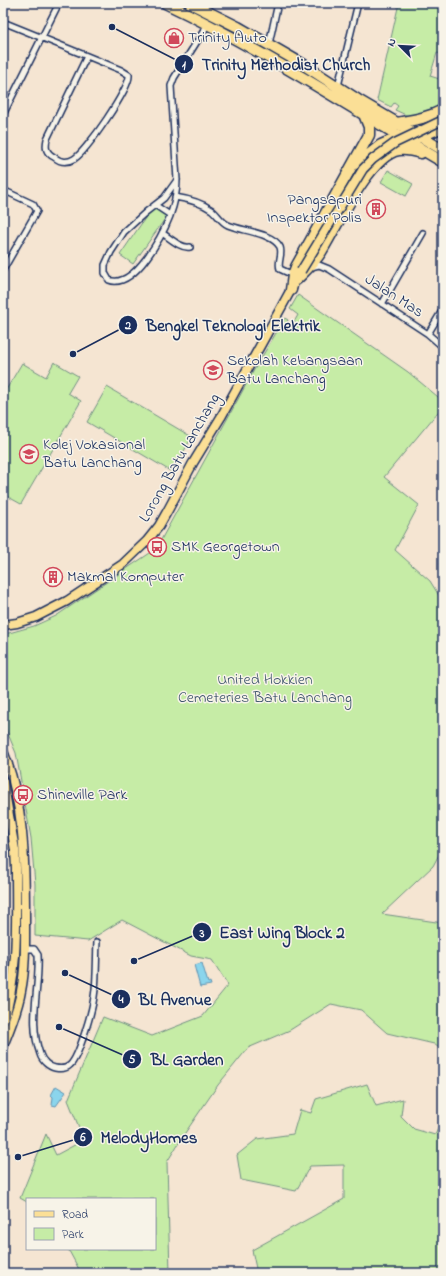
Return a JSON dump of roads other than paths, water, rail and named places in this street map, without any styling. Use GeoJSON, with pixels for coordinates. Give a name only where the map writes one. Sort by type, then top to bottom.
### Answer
{"type":"FeatureCollection","features":[{"type":"Feature","properties":{"kind":"highway"},"geometry":{"type":"LineString","coordinates":[[165,3],[208,24],[278,63],[365,117],[443,150]]}},
{"type":"Feature","properties":{"kind":"highway"},"geometry":{"type":"LineString","coordinates":[[190,3],[268,44],[338,86],[396,123],[432,156]]}},
{"type":"Feature","properties":{"kind":"highway"},"geometry":{"type":"LineString","coordinates":[[396,123],[433,116],[443,110]]}},
{"type":"Feature","properties":{"kind":"highway"},"geometry":{"type":"LineString","coordinates":[[291,290],[348,174],[369,135],[370,128],[365,117]]}},
{"type":"Feature","properties":{"kind":"highway"},"geometry":{"type":"LineString","coordinates":[[348,174],[360,161],[380,145],[443,127]]}},
{"type":"Feature","properties":{"kind":"highway"},"geometry":{"type":"LineString","coordinates":[[300,273],[320,253],[364,179],[376,165],[388,155],[398,150],[410,150],[432,156],[443,162]]}},
{"type":"Feature","properties":{"kind":"main road"},"geometry":{"type":"LineString","coordinates":[[300,273],[363,170],[384,150],[443,120]]}},
{"type":"Feature","properties":{"kind":"main road","name":"Lorong Batu Lanchang"},"geometry":{"type":"LineString","coordinates":[[3,625],[17,623],[36,617],[67,601],[123,564],[147,541],[168,510],[291,290]]}},
{"type":"Feature","properties":{"kind":"main road"},"geometry":{"type":"LineString","coordinates":[[3,750],[9,766],[16,794],[25,878],[25,949],[20,997],[14,1020],[3,1046]]}},
{"type":"Feature","properties":{"kind":"main road"},"geometry":{"type":"LineString","coordinates":[[3,781],[7,826],[16,868],[16,909],[12,983]]}},
{"type":"Feature","properties":{"kind":"main road"},"geometry":{"type":"LineString","coordinates":[[16,909],[18,917],[19,943],[25,949]]}},
{"type":"Feature","properties":{"kind":"main road"},"geometry":{"type":"LineString","coordinates":[[3,1023],[8,1009],[12,983],[19,955],[21,951],[25,949]]}},
{"type":"Feature","properties":{"kind":"street"},"geometry":{"type":"LineString","coordinates":[[3,115],[59,3]]}},
{"type":"Feature","properties":{"kind":"street"},"geometry":{"type":"LineString","coordinates":[[268,44],[278,3]]}},
{"type":"Feature","properties":{"kind":"street"},"geometry":{"type":"LineString","coordinates":[[338,86],[358,3]]}},
{"type":"Feature","properties":{"kind":"street"},"geometry":{"type":"LineString","coordinates":[[3,22],[88,56],[129,75],[129,79],[117,104],[98,131],[77,156],[66,162],[55,158],[46,150],[48,136],[88,56]]}},
{"type":"Feature","properties":{"kind":"street"},"geometry":{"type":"LineString","coordinates":[[177,180],[169,193],[134,222],[116,244],[105,266],[106,277],[114,282],[118,282],[129,276],[145,260],[162,233],[170,215],[177,189],[177,180],[171,86],[174,78],[208,24]]}},
{"type":"Feature","properties":{"kind":"street"},"geometry":{"type":"LineString","coordinates":[[3,190],[33,204],[37,211],[3,270]]}},
{"type":"Feature","properties":{"kind":"street"},"geometry":{"type":"LineString","coordinates":[[175,197],[192,200],[210,208],[224,224],[228,226],[270,238],[278,244],[280,248],[281,253],[278,265],[280,269],[300,273],[319,265],[329,269]]}},
{"type":"Feature","properties":{"kind":"street"},"geometry":{"type":"LineString","coordinates":[[155,205],[170,215]]}},
{"type":"Feature","properties":{"kind":"street"},"geometry":{"type":"LineString","coordinates":[[162,233],[182,247],[190,247]]}},
{"type":"Feature","properties":{"kind":"street"},"geometry":{"type":"LineString","coordinates":[[382,304],[423,233]]}},
{"type":"Feature","properties":{"kind":"street","name":"Jalan Mas"},"geometry":{"type":"LineString","coordinates":[[320,253],[320,259],[329,269],[428,334],[443,347]]}},
{"type":"Feature","properties":{"kind":"street"},"geometry":{"type":"LineString","coordinates":[[428,334],[443,310]]}},
{"type":"Feature","properties":{"kind":"street"},"geometry":{"type":"LineString","coordinates":[[25,949],[34,949],[38,954],[34,1017],[40,1054],[47,1064],[52,1067],[65,1068],[72,1064],[80,1047],[92,1006],[94,996],[97,942]]}},
{"type":"Feature","properties":{"kind":"water"},"geometry":{"type":"Polygon","coordinates":[[[202,963],[208,983],[210,982],[211,985],[200,987],[194,965],[202,963]]]}},
{"type":"Feature","properties":{"kind":"water"},"geometry":{"type":"Polygon","coordinates":[[[56,1086],[66,1092],[56,1106],[52,1105],[53,1097],[51,1095],[56,1086]]]}},
{"type":"Feature","properties":{"kind":"place","name":"Trinity Methodist Church"},"geometry":{"type":"Point","coordinates":[112,27]}},
{"type":"Feature","properties":{"kind":"place","name":"Trinity Auto"},"geometry":{"type":"Point","coordinates":[174,38]}},
{"type":"Feature","properties":{"kind":"place","name":"Pangsapuri Inspektor Polis"},"geometry":{"type":"Point","coordinates":[376,209]}},
{"type":"Feature","properties":{"kind":"place","name":"Bengkel Teknologi Elektrik"},"geometry":{"type":"Point","coordinates":[73,354]}},
{"type":"Feature","properties":{"kind":"place","name":"Sekolah Kebangsaan Batu Lanchang"},"geometry":{"type":"Point","coordinates":[213,370]}},
{"type":"Feature","properties":{"kind":"place","name":"Kolej Vokasional Batu Lanchang"},"geometry":{"type":"Point","coordinates":[29,454]}},
{"type":"Feature","properties":{"kind":"place","name":"SMK Georgetown"},"geometry":{"type":"Point","coordinates":[157,547]}},
{"type":"Feature","properties":{"kind":"place","name":"Makmal Komputer"},"geometry":{"type":"Point","coordinates":[53,577]}},
{"type":"Feature","properties":{"kind":"place","name":"Shineville Park"},"geometry":{"type":"Point","coordinates":[23,795]}},
{"type":"Feature","properties":{"kind":"place","name":"East Wing Block 2"},"geometry":{"type":"Point","coordinates":[134,961]}},
{"type":"Feature","properties":{"kind":"place","name":"BL Avenue"},"geometry":{"type":"Point","coordinates":[65,973]}},
{"type":"Feature","properties":{"kind":"place","name":"BL Garden"},"geometry":{"type":"Point","coordinates":[59,1027]}},
{"type":"Feature","properties":{"kind":"place","name":"MelodyHomes"},"geometry":{"type":"Point","coordinates":[18,1157]}},
{"type":"Feature","properties":{"kind":"park label","name":"United Hokkien Cemeteries Batu Lanchang"},"geometry":{"type":"Point","coordinates":[265,689]}}]}
